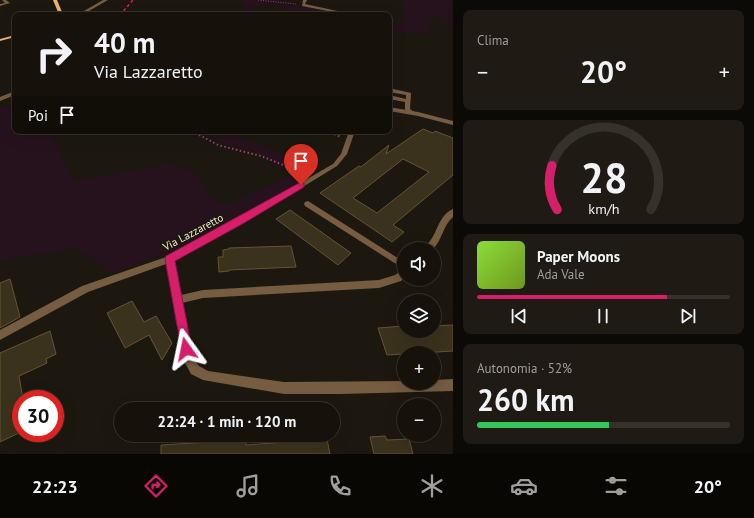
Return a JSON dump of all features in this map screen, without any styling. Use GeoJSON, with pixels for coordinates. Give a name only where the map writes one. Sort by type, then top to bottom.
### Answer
{"type":"FeatureCollection","features":[{"type":"Feature","properties":{"kind":"street"},"geometry":{"type":"LineString","coordinates":[[0,5],[8,3],[4,0]]}},
{"type":"Feature","properties":{"kind":"street"},"geometry":{"type":"LineString","coordinates":[[55,0],[60,9],[59,12]]}},
{"type":"Feature","properties":{"kind":"street"},"geometry":{"type":"LineString","coordinates":[[84,12],[106,0]]}},
{"type":"Feature","properties":{"kind":"street"},"geometry":{"type":"LineString","coordinates":[[305,0],[303,5],[339,12]]}},
{"type":"Feature","properties":{"kind":"street"},"geometry":{"type":"LineString","coordinates":[[0,38],[12,35]]}},
{"type":"Feature","properties":{"kind":"street"},"geometry":{"type":"LineString","coordinates":[[392,91],[409,94],[407,109],[412,113]]}},
{"type":"Feature","properties":{"kind":"street"},"geometry":{"type":"LineString","coordinates":[[0,99],[12,95]]}},
{"type":"Feature","properties":{"kind":"street"},"geometry":{"type":"LineString","coordinates":[[392,98],[408,101]]}},
{"type":"Feature","properties":{"kind":"street"},"geometry":{"type":"LineString","coordinates":[[392,110],[453,123]]}},
{"type":"Feature","properties":{"kind":"street","name":"Via Lazzaretto"},"geometry":{"type":"LineString","coordinates":[[0,335],[85,290],[130,272],[170,259],[241,220],[335,165],[344,154],[351,134]]}},
{"type":"Feature","properties":{"kind":"street"},"geometry":{"type":"LineString","coordinates":[[308,204],[397,261]]}},
{"type":"Feature","properties":{"kind":"street"},"geometry":{"type":"LineString","coordinates":[[434,242],[443,222],[453,212]]}},
{"type":"Feature","properties":{"kind":"street"},"geometry":{"type":"LineString","coordinates":[[170,259],[189,361],[195,370],[207,376],[284,388],[453,385]]}},
{"type":"Feature","properties":{"kind":"street"},"geometry":{"type":"LineString","coordinates":[[177,300],[203,294],[223,292],[379,284],[397,278]]}},
{"type":"Feature","properties":{"kind":"path"},"geometry":{"type":"LineString","coordinates":[[258,0],[303,5]]}},
{"type":"Feature","properties":{"kind":"path"},"geometry":{"type":"LineString","coordinates":[[198,134],[218,145],[261,156],[313,178]]}},
{"type":"Feature","properties":{"kind":"path"},"geometry":{"type":"LineString","coordinates":[[334,134],[348,140]]}},
{"type":"Feature","properties":{"kind":"shaded area"},"geometry":{"type":"Polygon","coordinates":[[[241,0],[274,0],[333,12],[277,12],[288,6],[266,3],[247,12],[240,12],[246,7],[241,0]]]}},
{"type":"Feature","properties":{"kind":"shaded area"},"geometry":{"type":"Polygon","coordinates":[[[405,0],[452,0],[453,30],[434,14],[427,26],[428,35],[394,32],[392,25],[403,21],[405,0]]]}},
{"type":"Feature","properties":{"kind":"shaded area"},"geometry":{"type":"Polygon","coordinates":[[[12,106],[12,134],[62,134],[53,138],[73,182],[168,164],[196,172],[212,199],[227,205],[293,174],[250,149],[225,144],[207,134],[232,134],[294,159],[314,164],[304,180],[174,250],[111,273],[77,248],[0,260],[0,107],[12,106]]]}},
{"type":"Feature","properties":{"kind":"building"},"geometry":{"type":"Polygon","coordinates":[[[423,129],[433,133],[435,131],[453,138],[453,175],[393,225],[404,232],[392,242],[320,193],[359,166],[361,167],[389,145],[386,154],[423,129]],[[403,159],[353,198],[377,213],[429,172],[403,159]]]}},
{"type":"Feature","properties":{"kind":"building"},"geometry":{"type":"Polygon","coordinates":[[[290,210],[351,253],[338,265],[276,219],[290,210]]]}},
{"type":"Feature","properties":{"kind":"building"},"geometry":{"type":"Polygon","coordinates":[[[291,246],[296,267],[229,270],[219,272],[218,257],[223,257],[223,250],[229,248],[291,246]]]}},
{"type":"Feature","properties":{"kind":"building"},"geometry":{"type":"Polygon","coordinates":[[[10,279],[20,317],[0,328],[0,283],[10,279]]]}},
{"type":"Feature","properties":{"kind":"building"},"geometry":{"type":"Polygon","coordinates":[[[132,301],[144,322],[156,316],[172,343],[162,360],[149,335],[125,348],[107,313],[132,301]]]}},
{"type":"Feature","properties":{"kind":"building"},"geometry":{"type":"Polygon","coordinates":[[[453,325],[453,351],[441,352],[441,346],[397,346],[397,354],[387,355],[378,328],[397,327],[397,338],[441,338],[441,326],[453,325]]]}},
{"type":"Feature","properties":{"kind":"building"},"geometry":{"type":"Polygon","coordinates":[[[50,331],[56,354],[46,359],[47,363],[19,376],[21,390],[12,390],[12,436],[0,442],[0,353],[50,331]]]}},
{"type":"Feature","properties":{"kind":"building"},"geometry":{"type":"Polygon","coordinates":[[[385,436],[387,440],[397,440],[397,442],[410,442],[413,454],[374,454],[370,437],[385,436]]]}},
{"type":"Feature","properties":{"kind":"building"},"geometry":{"type":"Polygon","coordinates":[[[211,442],[245,442],[246,445],[286,442],[328,442],[330,454],[161,454],[161,445],[211,442]]]}},
{"type":"Feature","properties":{"kind":"railway"},"geometry":{"type":"LineString","coordinates":[[123,12],[133,0]]}},
{"type":"Feature","properties":{"kind":"route"},"geometry":{"type":"LineString","coordinates":[[186,349],[170,259],[301,185]]}}]}
